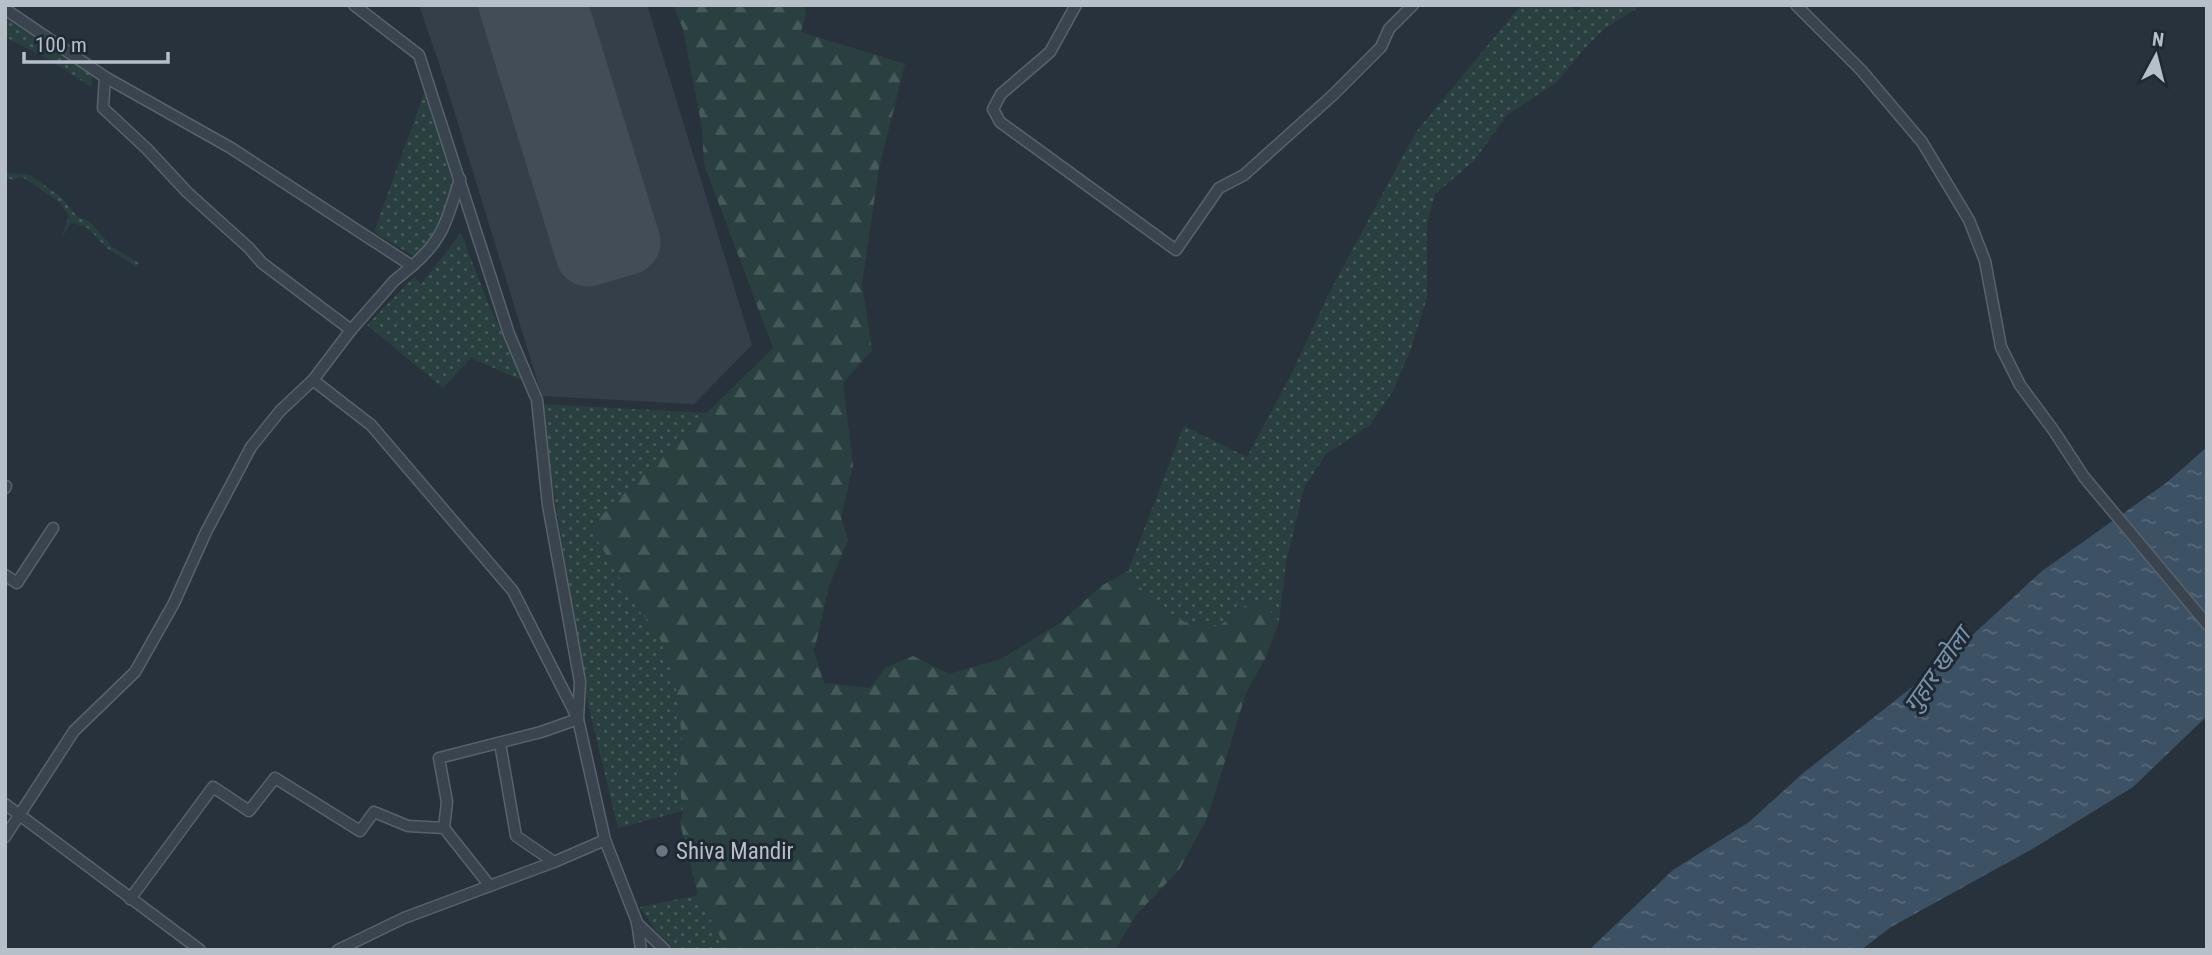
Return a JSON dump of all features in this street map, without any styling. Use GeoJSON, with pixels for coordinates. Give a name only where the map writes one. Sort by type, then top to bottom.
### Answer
{"type":"FeatureCollection","features":[{"type":"Feature","properties":{"kind":"street"},"geometry":{"type":"LineString","coordinates":[[354,5],[419,55],[509,334],[537,400],[548,505],[580,682],[578,719]]}},
{"type":"Feature","properties":{"kind":"street"},"geometry":{"type":"LineString","coordinates":[[1076,5],[1050,52],[1001,94],[993,109],[994,115],[1176,250],[1219,188],[1244,174],[1333,94],[1381,47],[1389,29],[1413,5]]}},
{"type":"Feature","properties":{"kind":"street"},"geometry":{"type":"LineString","coordinates":[[1796,5],[1861,70],[1922,142],[1969,220],[1985,261],[2001,347],[2020,385],[2054,430],[2084,477],[2207,624]]}},
{"type":"Feature","properties":{"kind":"street"},"geometry":{"type":"LineString","coordinates":[[5,9],[105,77],[231,148],[412,266]]}},
{"type":"Feature","properties":{"kind":"street"},"geometry":{"type":"LineString","coordinates":[[105,77],[103,108],[262,263],[351,330]]}},
{"type":"Feature","properties":{"kind":"street"},"geometry":{"type":"LineString","coordinates":[[5,837],[74,731],[135,672],[174,603],[206,532],[251,447],[280,411],[313,380],[351,330],[394,281],[432,249],[444,227],[460,178]]}},
{"type":"Feature","properties":{"kind":"street"},"geometry":{"type":"LineString","coordinates":[[313,380],[372,425],[513,591],[578,719],[605,840],[637,922],[642,950]]}},
{"type":"Feature","properties":{"kind":"street"},"geometry":{"type":"LineString","coordinates":[[5,575],[17,583],[52,528]]}},
{"type":"Feature","properties":{"kind":"street"},"geometry":{"type":"LineString","coordinates":[[490,886],[444,828],[447,803],[439,758],[541,732],[578,719]]}},
{"type":"Feature","properties":{"kind":"street"},"geometry":{"type":"LineString","coordinates":[[500,743],[516,836],[554,862]]}},
{"type":"Feature","properties":{"kind":"street"},"geometry":{"type":"LineString","coordinates":[[130,899],[213,787],[249,811],[275,778],[360,831],[374,812],[408,825],[444,828]]}},
{"type":"Feature","properties":{"kind":"street"},"geometry":{"type":"LineString","coordinates":[[5,804],[200,950]]}},
{"type":"Feature","properties":{"kind":"street"},"geometry":{"type":"LineString","coordinates":[[338,950],[404,918],[605,840]]}},
{"type":"Feature","properties":{"kind":"street"},"geometry":{"type":"LineString","coordinates":[[637,922],[665,950]]}},
{"type":"Feature","properties":{"kind":"shaded area"},"geometry":{"type":"Polygon","coordinates":[[[419,5],[647,5],[752,345],[694,404],[542,396],[419,5]]]}},
{"type":"Feature","properties":{"kind":"green space"},"geometry":{"type":"Polygon","coordinates":[[[673,5],[804,5],[806,14],[801,32],[905,64],[879,168],[862,284],[872,350],[843,383],[853,465],[841,517],[848,540],[829,586],[814,651],[824,683],[870,688],[885,668],[913,656],[949,674],[1001,659],[1060,623],[1101,586],[1128,571],[1154,605],[1185,622],[1218,627],[1246,605],[1263,602],[1279,622],[1265,659],[1246,693],[1208,816],[1179,870],[1137,914],[1115,950],[727,950],[698,895],[680,823],[683,811],[679,781],[682,739],[675,677],[657,631],[637,608],[590,527],[773,348],[704,164],[702,128],[683,29],[673,5]]]}},
{"type":"Feature","properties":{"kind":"green space"},"geometry":{"type":"Polygon","coordinates":[[[1521,5],[1570,5],[1577,12],[1584,5],[1642,5],[1605,28],[1557,82],[1507,115],[1474,161],[1435,194],[1427,225],[1427,298],[1411,348],[1393,391],[1370,425],[1326,454],[1304,488],[1286,562],[1279,622],[1262,602],[1246,605],[1218,627],[1185,622],[1154,605],[1128,571],[1184,426],[1247,457],[1293,371],[1328,295],[1416,132],[1521,5]]]}},
{"type":"Feature","properties":{"kind":"green space"},"geometry":{"type":"Polygon","coordinates":[[[5,18],[93,73],[91,87],[50,60],[5,37],[5,18]]]}},
{"type":"Feature","properties":{"kind":"green space"},"geometry":{"type":"Polygon","coordinates":[[[426,88],[455,171],[440,227],[427,247],[415,257],[374,232],[426,88]]]}},
{"type":"Feature","properties":{"kind":"green space"},"geometry":{"type":"Polygon","coordinates":[[[5,173],[30,175],[61,197],[77,216],[90,222],[112,247],[139,263],[136,267],[107,248],[89,229],[79,225],[71,223],[61,239],[69,216],[58,201],[21,176],[13,180],[5,177],[5,173]]]}},
{"type":"Feature","properties":{"kind":"green space"},"geometry":{"type":"Polygon","coordinates":[[[461,233],[488,303],[524,381],[471,358],[443,388],[367,325],[414,277],[421,284],[461,233]]]}},
{"type":"Feature","properties":{"kind":"green space"},"geometry":{"type":"Polygon","coordinates":[[[540,404],[708,413],[590,527],[637,608],[657,631],[675,677],[682,739],[679,781],[683,811],[618,828],[587,700],[540,404]]]}},
{"type":"Feature","properties":{"kind":"green space"},"geometry":{"type":"Polygon","coordinates":[[[698,895],[727,950],[675,950],[656,931],[640,907],[698,895]]]}},
{"type":"Feature","properties":{"kind":"water","name":"गुहार खोला"},"geometry":{"type":"Polygon","coordinates":[[[2207,447],[2207,716],[2133,787],[2034,848],[1891,927],[1861,950],[1589,950],[1673,870],[1749,822],[1802,774],[1940,665],[2042,571],[2166,483],[2207,447]]]}},
{"type":"Feature","properties":{"kind":"runway"},"geometry":{"type":"LineString","coordinates":[[511,5],[588,254],[628,242],[555,5]]}},
{"type":"Feature","properties":{"kind":"place","name":"Shiva Mandir"},"geometry":{"type":"Point","coordinates":[662,851]}}]}
